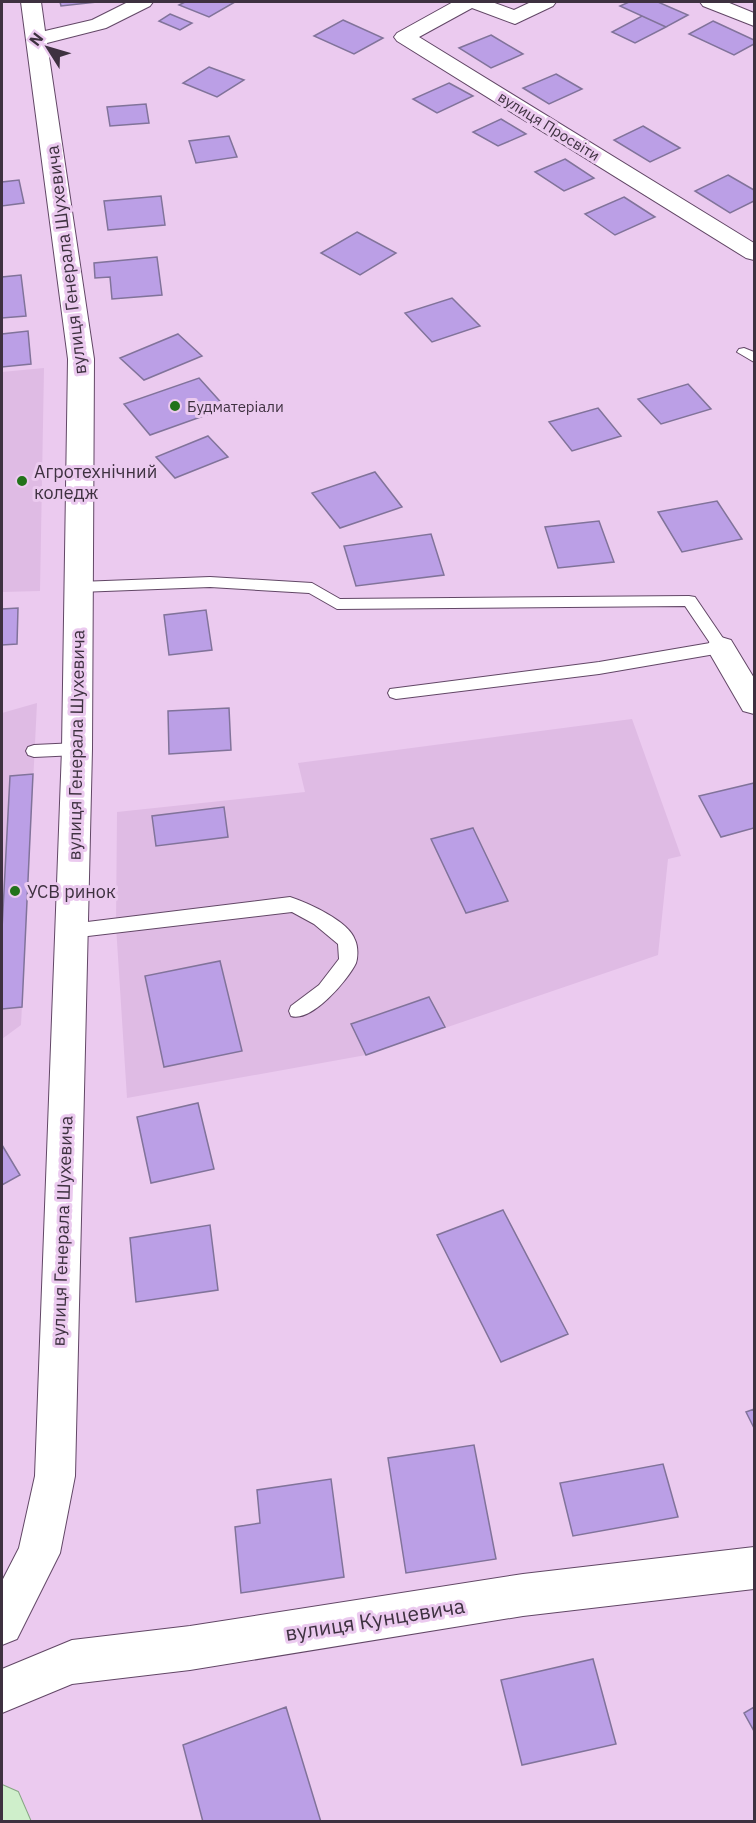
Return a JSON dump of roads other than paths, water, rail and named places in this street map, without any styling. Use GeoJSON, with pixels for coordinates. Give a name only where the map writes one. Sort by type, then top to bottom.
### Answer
{"type":"FeatureCollection","features":[{"type":"Feature","properties":{"kind":"main road"},"geometry":{"type":"LineString","coordinates":[[2,1808],[8,1821]]}},
{"type":"Feature","properties":{"kind":"street","name":"вулиця Генерала Шухевича"},"geometry":{"type":"LineString","coordinates":[[2,1624],[39,1553],[55,1476],[80,587],[81,359],[38,39],[31,2]]}},
{"type":"Feature","properties":{"kind":"street"},"geometry":{"type":"LineString","coordinates":[[38,39],[99,24],[142,2]]}},
{"type":"Feature","properties":{"kind":"street","name":"вулиця Просвіти"},"geometry":{"type":"LineString","coordinates":[[467,2],[405,37],[754,253]]}},
{"type":"Feature","properties":{"kind":"street"},"geometry":{"type":"LineString","coordinates":[[475,2],[515,18],[546,2]]}},
{"type":"Feature","properties":{"kind":"street"},"geometry":{"type":"LineString","coordinates":[[710,2],[754,20]]}},
{"type":"Feature","properties":{"kind":"street"},"geometry":{"type":"LineString","coordinates":[[721,647],[754,703]]}},
{"type":"Feature","properties":{"kind":"street","name":"вулиця Кунцевича"},"geometry":{"type":"LineString","coordinates":[[2,1691],[72,1662],[190,1648],[523,1595],[754,1568]]}},
{"type":"Feature","properties":{"kind":"lane"},"geometry":{"type":"LineString","coordinates":[[80,587],[210,582],[312,588],[337,604],[689,601],[721,647],[599,668],[396,693]]}},
{"type":"Feature","properties":{"kind":"lane"},"geometry":{"type":"LineString","coordinates":[[34,752],[77,749]]}},
{"type":"Feature","properties":{"kind":"lane"},"geometry":{"type":"LineString","coordinates":[[71,931],[290,904],[309,910],[326,921],[346,941],[348,960],[326,990],[298,1011]]}},
{"type":"Feature","properties":{"kind":"place","name":"Будматеріали"},"geometry":{"type":"Point","coordinates":[175,406]}},
{"type":"Feature","properties":{"kind":"place","name":"Агротехнічний коледж"},"geometry":{"type":"Point","coordinates":[22,481]}},
{"type":"Feature","properties":{"kind":"place","name":"УСВ ринок"},"geometry":{"type":"Point","coordinates":[15,891]}}]}
